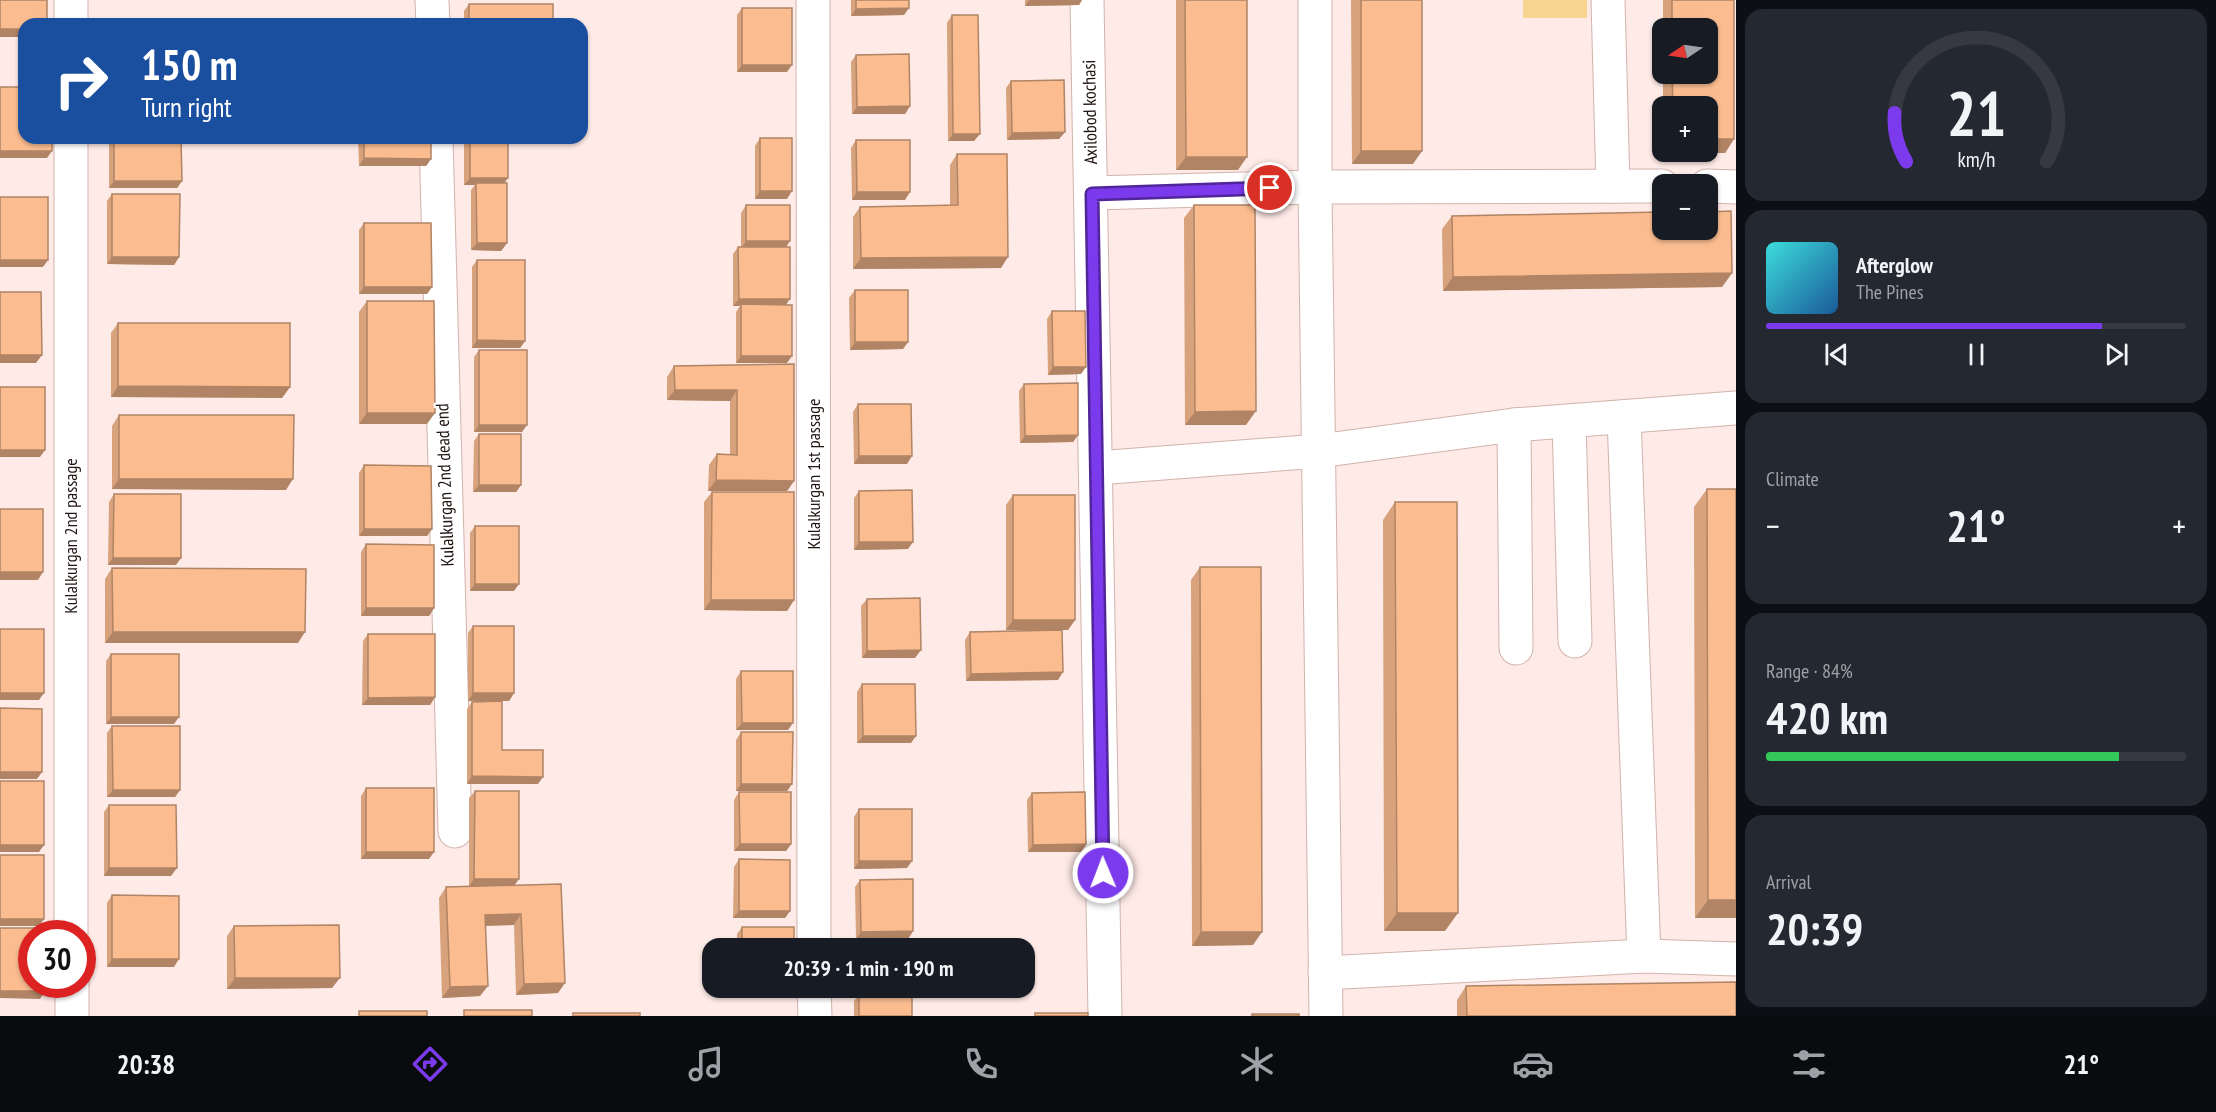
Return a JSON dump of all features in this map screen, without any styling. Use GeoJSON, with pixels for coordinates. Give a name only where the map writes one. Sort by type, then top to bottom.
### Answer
{"type":"FeatureCollection","features":[{"type":"Feature","properties":{"kind":"street"},"geometry":{"type":"LineString","coordinates":[[71,0],[71,18]]}},
{"type":"Feature","properties":{"kind":"street"},"geometry":{"type":"LineString","coordinates":[[432,0],[433,18]]}},
{"type":"Feature","properties":{"kind":"street","name":"Kulalkurgan 1st passage"},"geometry":{"type":"LineString","coordinates":[[813,0],[814,938]]}},
{"type":"Feature","properties":{"kind":"street","name":"Axilobod kochasi"},"geometry":{"type":"LineString","coordinates":[[1087,0],[1105,1016]]}},
{"type":"Feature","properties":{"kind":"street"},"geometry":{"type":"LineString","coordinates":[[1315,0],[1315,187],[1326,1016]]}},
{"type":"Feature","properties":{"kind":"street"},"geometry":{"type":"LineString","coordinates":[[1608,0],[1613,186]]}},
{"type":"Feature","properties":{"kind":"street","name":"Kulalkurgan 2nd passage"},"geometry":{"type":"LineString","coordinates":[[71,144],[71,920]]}},
{"type":"Feature","properties":{"kind":"street","name":"Kulalkurgan 2nd dead end"},"geometry":{"type":"LineString","coordinates":[[436,144],[455,831]]}},
{"type":"Feature","properties":{"kind":"street"},"geometry":{"type":"LineString","coordinates":[[1092,194],[1315,187],[1652,186]]}},
{"type":"Feature","properties":{"kind":"street"},"geometry":{"type":"LineString","coordinates":[[1718,186],[1736,187]]}},
{"type":"Feature","properties":{"kind":"street"},"geometry":{"type":"LineString","coordinates":[[1097,468],[1319,451],[1514,425],[1736,408]]}},
{"type":"Feature","properties":{"kind":"street"},"geometry":{"type":"LineString","coordinates":[[1624,417],[1644,956]]}},
{"type":"Feature","properties":{"kind":"street"},"geometry":{"type":"LineString","coordinates":[[1569,421],[1575,641]]}},
{"type":"Feature","properties":{"kind":"street"},"geometry":{"type":"LineString","coordinates":[[1514,425],[1516,648]]}},
{"type":"Feature","properties":{"kind":"street"},"geometry":{"type":"LineString","coordinates":[[1325,973],[1644,956],[1736,959]]}},
{"type":"Feature","properties":{"kind":"street"},"geometry":{"type":"LineString","coordinates":[[72,998],[72,1016]]}},
{"type":"Feature","properties":{"kind":"street"},"geometry":{"type":"LineString","coordinates":[[814,998],[814,1016]]}},
{"type":"Feature","properties":{"kind":"shaded area"},"geometry":{"type":"Polygon","coordinates":[[[1523,0],[1587,0],[1587,18],[1523,18],[1523,0]]]}},
{"type":"Feature","properties":{"kind":"building"},"geometry":{"type":"Polygon","coordinates":[[[0,0],[47,0],[47,18],[18,18],[18,29],[0,29],[0,0]]]}},
{"type":"Feature","properties":{"kind":"building"},"geometry":{"type":"Polygon","coordinates":[[[856,0],[909,0],[909,8],[856,9],[856,0]]]}},
{"type":"Feature","properties":{"kind":"building"},"geometry":{"type":"Polygon","coordinates":[[[1185,0],[1247,0],[1247,157],[1186,157],[1185,0]]]}},
{"type":"Feature","properties":{"kind":"building"},"geometry":{"type":"Polygon","coordinates":[[[1361,0],[1422,0],[1422,151],[1361,151],[1361,0]]]}},
{"type":"Feature","properties":{"kind":"building"},"geometry":{"type":"Polygon","coordinates":[[[1672,0],[1734,0],[1734,139],[1718,139],[1718,96],[1673,96],[1672,84],[1718,84],[1718,18],[1672,18],[1672,0]]]}},
{"type":"Feature","properties":{"kind":"building"},"geometry":{"type":"Polygon","coordinates":[[[469,4],[553,4],[553,18],[469,18],[469,4]]]}},
{"type":"Feature","properties":{"kind":"building"},"geometry":{"type":"Polygon","coordinates":[[[742,8],[792,8],[792,65],[742,65],[742,8]]]}},
{"type":"Feature","properties":{"kind":"building"},"geometry":{"type":"Polygon","coordinates":[[[952,15],[978,15],[980,134],[953,134],[952,15]]]}},
{"type":"Feature","properties":{"kind":"building"},"geometry":{"type":"Polygon","coordinates":[[[909,54],[910,106],[857,107],[856,55],[909,54]]]}},
{"type":"Feature","properties":{"kind":"building"},"geometry":{"type":"Polygon","coordinates":[[[1064,80],[1065,132],[1012,133],[1011,81],[1064,80]]]}},
{"type":"Feature","properties":{"kind":"building"},"geometry":{"type":"Polygon","coordinates":[[[0,87],[18,87],[18,144],[52,144],[52,151],[0,151],[0,87]]]}},
{"type":"Feature","properties":{"kind":"building"},"geometry":{"type":"Polygon","coordinates":[[[760,138],[792,138],[792,191],[760,191],[760,138]]]}},
{"type":"Feature","properties":{"kind":"building"},"geometry":{"type":"Polygon","coordinates":[[[856,140],[910,140],[910,192],[857,192],[856,140]]]}},
{"type":"Feature","properties":{"kind":"building"},"geometry":{"type":"Polygon","coordinates":[[[114,144],[181,144],[182,181],[114,181],[114,144]]]}},
{"type":"Feature","properties":{"kind":"building"},"geometry":{"type":"Polygon","coordinates":[[[364,144],[431,144],[431,159],[364,158],[364,144]]]}},
{"type":"Feature","properties":{"kind":"building"},"geometry":{"type":"Polygon","coordinates":[[[470,144],[508,144],[508,178],[470,178],[470,144]]]}},
{"type":"Feature","properties":{"kind":"building"},"geometry":{"type":"Polygon","coordinates":[[[957,154],[1007,154],[1008,257],[861,258],[860,207],[958,205],[957,154]]]}},
{"type":"Feature","properties":{"kind":"building"},"geometry":{"type":"Polygon","coordinates":[[[476,183],[507,183],[507,243],[477,243],[476,183]]]}},
{"type":"Feature","properties":{"kind":"building"},"geometry":{"type":"Polygon","coordinates":[[[112,194],[180,194],[179,257],[112,257],[112,194]]]}},
{"type":"Feature","properties":{"kind":"building"},"geometry":{"type":"Polygon","coordinates":[[[0,197],[48,197],[48,260],[0,260],[0,197]]]}},
{"type":"Feature","properties":{"kind":"building"},"geometry":{"type":"Polygon","coordinates":[[[746,205],[790,205],[790,241],[746,241],[746,205]]]}},
{"type":"Feature","properties":{"kind":"building"},"geometry":{"type":"Polygon","coordinates":[[[1194,205],[1255,205],[1256,411],[1195,412],[1194,205]]]}},
{"type":"Feature","properties":{"kind":"building"},"geometry":{"type":"Polygon","coordinates":[[[1731,211],[1732,273],[1453,277],[1452,216],[1652,212],[1652,240],[1718,240],[1718,212],[1731,211]]]}},
{"type":"Feature","properties":{"kind":"building"},"geometry":{"type":"Polygon","coordinates":[[[364,223],[431,223],[432,287],[364,287],[364,223]]]}},
{"type":"Feature","properties":{"kind":"building"},"geometry":{"type":"Polygon","coordinates":[[[738,247],[790,247],[790,299],[739,299],[738,247]]]}},
{"type":"Feature","properties":{"kind":"building"},"geometry":{"type":"Polygon","coordinates":[[[477,260],[525,260],[525,341],[477,340],[477,260]]]}},
{"type":"Feature","properties":{"kind":"building"},"geometry":{"type":"Polygon","coordinates":[[[855,290],[908,290],[908,342],[855,342],[855,290]]]}},
{"type":"Feature","properties":{"kind":"building"},"geometry":{"type":"Polygon","coordinates":[[[0,292],[41,292],[42,355],[0,355],[0,292]]]}},
{"type":"Feature","properties":{"kind":"building"},"geometry":{"type":"Polygon","coordinates":[[[367,301],[434,301],[435,413],[367,413],[367,301]]]}},
{"type":"Feature","properties":{"kind":"building"},"geometry":{"type":"Polygon","coordinates":[[[741,304],[792,305],[792,356],[741,356],[741,304]]]}},
{"type":"Feature","properties":{"kind":"building"},"geometry":{"type":"Polygon","coordinates":[[[1052,311],[1085,311],[1086,367],[1053,367],[1052,311]]]}},
{"type":"Feature","properties":{"kind":"building"},"geometry":{"type":"Polygon","coordinates":[[[118,323],[290,323],[290,387],[118,386],[118,323]]]}},
{"type":"Feature","properties":{"kind":"building"},"geometry":{"type":"Polygon","coordinates":[[[479,350],[527,350],[527,425],[479,425],[479,350]]]}},
{"type":"Feature","properties":{"kind":"building"},"geometry":{"type":"Polygon","coordinates":[[[794,364],[794,481],[716,480],[717,454],[737,455],[737,390],[675,390],[674,366],[794,364]]]}},
{"type":"Feature","properties":{"kind":"building"},"geometry":{"type":"Polygon","coordinates":[[[1078,383],[1078,435],[1025,436],[1024,384],[1078,383]]]}},
{"type":"Feature","properties":{"kind":"building"},"geometry":{"type":"Polygon","coordinates":[[[0,387],[45,387],[45,450],[0,450],[0,387]]]}},
{"type":"Feature","properties":{"kind":"building"},"geometry":{"type":"Polygon","coordinates":[[[858,404],[911,404],[912,456],[859,456],[858,404]]]}},
{"type":"Feature","properties":{"kind":"building"},"geometry":{"type":"Polygon","coordinates":[[[119,415],[294,415],[293,479],[119,479],[119,415]]]}},
{"type":"Feature","properties":{"kind":"building"},"geometry":{"type":"Polygon","coordinates":[[[479,434],[521,434],[521,485],[479,485],[479,434]]]}},
{"type":"Feature","properties":{"kind":"building"},"geometry":{"type":"Polygon","coordinates":[[[364,465],[431,466],[432,529],[364,529],[364,465]]]}},
{"type":"Feature","properties":{"kind":"building"},"geometry":{"type":"Polygon","coordinates":[[[1707,489],[1736,489],[1736,900],[1708,900],[1707,489]]]}},
{"type":"Feature","properties":{"kind":"building"},"geometry":{"type":"Polygon","coordinates":[[[912,490],[913,542],[859,542],[859,491],[912,490]]]}},
{"type":"Feature","properties":{"kind":"building"},"geometry":{"type":"Polygon","coordinates":[[[712,492],[794,492],[794,600],[711,600],[712,492]]]}},
{"type":"Feature","properties":{"kind":"building"},"geometry":{"type":"Polygon","coordinates":[[[114,494],[181,494],[181,558],[113,558],[114,494]]]}},
{"type":"Feature","properties":{"kind":"building"},"geometry":{"type":"Polygon","coordinates":[[[1013,495],[1075,495],[1075,620],[1013,620],[1013,495]]]}},
{"type":"Feature","properties":{"kind":"building"},"geometry":{"type":"Polygon","coordinates":[[[1395,502],[1457,502],[1458,913],[1397,913],[1395,502]]]}},
{"type":"Feature","properties":{"kind":"building"},"geometry":{"type":"Polygon","coordinates":[[[0,509],[43,509],[43,572],[0,572],[0,509]]]}},
{"type":"Feature","properties":{"kind":"building"},"geometry":{"type":"Polygon","coordinates":[[[475,526],[519,526],[519,584],[475,584],[475,526]]]}},
{"type":"Feature","properties":{"kind":"building"},"geometry":{"type":"Polygon","coordinates":[[[366,544],[434,545],[434,608],[366,608],[366,544]]]}},
{"type":"Feature","properties":{"kind":"building"},"geometry":{"type":"Polygon","coordinates":[[[1200,567],[1261,567],[1262,932],[1201,932],[1200,567]]]}},
{"type":"Feature","properties":{"kind":"building"},"geometry":{"type":"Polygon","coordinates":[[[112,568],[306,569],[305,632],[113,632],[112,568]]]}},
{"type":"Feature","properties":{"kind":"building"},"geometry":{"type":"Polygon","coordinates":[[[920,598],[921,650],[867,651],[867,599],[920,598]]]}},
{"type":"Feature","properties":{"kind":"building"},"geometry":{"type":"Polygon","coordinates":[[[473,626],[514,626],[514,693],[473,693],[473,626]]]}},
{"type":"Feature","properties":{"kind":"building"},"geometry":{"type":"Polygon","coordinates":[[[0,629],[44,629],[44,693],[0,693],[0,629]]]}},
{"type":"Feature","properties":{"kind":"building"},"geometry":{"type":"Polygon","coordinates":[[[1062,630],[1063,672],[971,674],[970,632],[1062,630]]]}},
{"type":"Feature","properties":{"kind":"building"},"geometry":{"type":"Polygon","coordinates":[[[368,634],[435,634],[435,697],[368,698],[368,634]]]}},
{"type":"Feature","properties":{"kind":"building"},"geometry":{"type":"Polygon","coordinates":[[[111,654],[179,654],[179,717],[111,717],[111,654]]]}},
{"type":"Feature","properties":{"kind":"building"},"geometry":{"type":"Polygon","coordinates":[[[741,671],[793,671],[793,723],[742,723],[741,671]]]}},
{"type":"Feature","properties":{"kind":"building"},"geometry":{"type":"Polygon","coordinates":[[[862,684],[915,684],[916,736],[863,736],[862,684]]]}},
{"type":"Feature","properties":{"kind":"building"},"geometry":{"type":"Polygon","coordinates":[[[502,701],[502,750],[543,750],[543,777],[472,776],[472,702],[502,701]]]}},
{"type":"Feature","properties":{"kind":"building"},"geometry":{"type":"Polygon","coordinates":[[[0,708],[42,709],[42,772],[0,772],[0,708]]]}},
{"type":"Feature","properties":{"kind":"building"},"geometry":{"type":"Polygon","coordinates":[[[112,726],[180,726],[180,790],[113,790],[112,726]]]}},
{"type":"Feature","properties":{"kind":"building"},"geometry":{"type":"Polygon","coordinates":[[[741,732],[793,732],[792,784],[741,784],[741,732]]]}},
{"type":"Feature","properties":{"kind":"building"},"geometry":{"type":"Polygon","coordinates":[[[0,781],[44,781],[44,845],[0,845],[0,781]]]}},
{"type":"Feature","properties":{"kind":"building"},"geometry":{"type":"Polygon","coordinates":[[[366,788],[434,788],[434,852],[366,852],[366,788]]]}},
{"type":"Feature","properties":{"kind":"building"},"geometry":{"type":"Polygon","coordinates":[[[475,791],[519,791],[519,879],[474,879],[475,791]]]}},
{"type":"Feature","properties":{"kind":"building"},"geometry":{"type":"Polygon","coordinates":[[[739,792],[791,792],[791,844],[740,844],[739,792]]]}},
{"type":"Feature","properties":{"kind":"building"},"geometry":{"type":"Polygon","coordinates":[[[1085,792],[1086,844],[1033,845],[1032,793],[1085,792]]]}},
{"type":"Feature","properties":{"kind":"building"},"geometry":{"type":"Polygon","coordinates":[[[109,805],[176,805],[177,868],[109,868],[109,805]]]}},
{"type":"Feature","properties":{"kind":"building"},"geometry":{"type":"Polygon","coordinates":[[[859,809],[912,809],[912,861],[859,861],[859,809]]]}},
{"type":"Feature","properties":{"kind":"building"},"geometry":{"type":"Polygon","coordinates":[[[0,855],[44,855],[44,919],[0,919],[0,855]]]}},
{"type":"Feature","properties":{"kind":"building"},"geometry":{"type":"Polygon","coordinates":[[[739,859],[790,860],[790,911],[739,911],[739,859]]]}},
{"type":"Feature","properties":{"kind":"building"},"geometry":{"type":"Polygon","coordinates":[[[913,879],[913,931],[861,932],[860,880],[913,879]]]}},
{"type":"Feature","properties":{"kind":"building"},"geometry":{"type":"Polygon","coordinates":[[[561,884],[565,983],[524,984],[521,914],[485,915],[488,986],[450,987],[446,887],[561,884]]]}},
{"type":"Feature","properties":{"kind":"building"},"geometry":{"type":"Polygon","coordinates":[[[112,895],[179,896],[179,959],[112,959],[112,895]]]}},
{"type":"Feature","properties":{"kind":"building"},"geometry":{"type":"Polygon","coordinates":[[[339,925],[340,978],[235,978],[234,926],[339,925]]]}},
{"type":"Feature","properties":{"kind":"building"},"geometry":{"type":"Polygon","coordinates":[[[742,927],[794,927],[794,938],[742,938],[742,927]]]}},
{"type":"Feature","properties":{"kind":"building"},"geometry":{"type":"Polygon","coordinates":[[[0,928],[18,928],[18,991],[0,991],[0,928]]]}},
{"type":"Feature","properties":{"kind":"building"},"geometry":{"type":"Polygon","coordinates":[[[1736,982],[1736,1016],[1467,1016],[1466,986],[1736,982]]]}},
{"type":"Feature","properties":{"kind":"building"},"geometry":{"type":"Polygon","coordinates":[[[859,998],[912,998],[912,1016],[859,1016],[859,998]]]}},
{"type":"Feature","properties":{"kind":"building"},"geometry":{"type":"Polygon","coordinates":[[[464,1010],[532,1010],[532,1016],[464,1016],[464,1010]]]}},
{"type":"Feature","properties":{"kind":"building"},"geometry":{"type":"Polygon","coordinates":[[[359,1011],[427,1011],[427,1016],[359,1016],[359,1011]]]}},
{"type":"Feature","properties":{"kind":"building"},"geometry":{"type":"Polygon","coordinates":[[[573,1013],[640,1013],[640,1016],[573,1016],[573,1013]]]}},
{"type":"Feature","properties":{"kind":"building"},"geometry":{"type":"Polygon","coordinates":[[[1035,1013],[1088,1013],[1088,1016],[1035,1016],[1035,1013]]]}},
{"type":"Feature","properties":{"kind":"building"},"geometry":{"type":"Polygon","coordinates":[[[1252,1014],[1299,1014],[1299,1016],[1252,1016],[1252,1014]]]}},
{"type":"Feature","properties":{"kind":"route"},"geometry":{"type":"LineString","coordinates":[[1103,873],[1092,194],[1270,188]]}}]}
